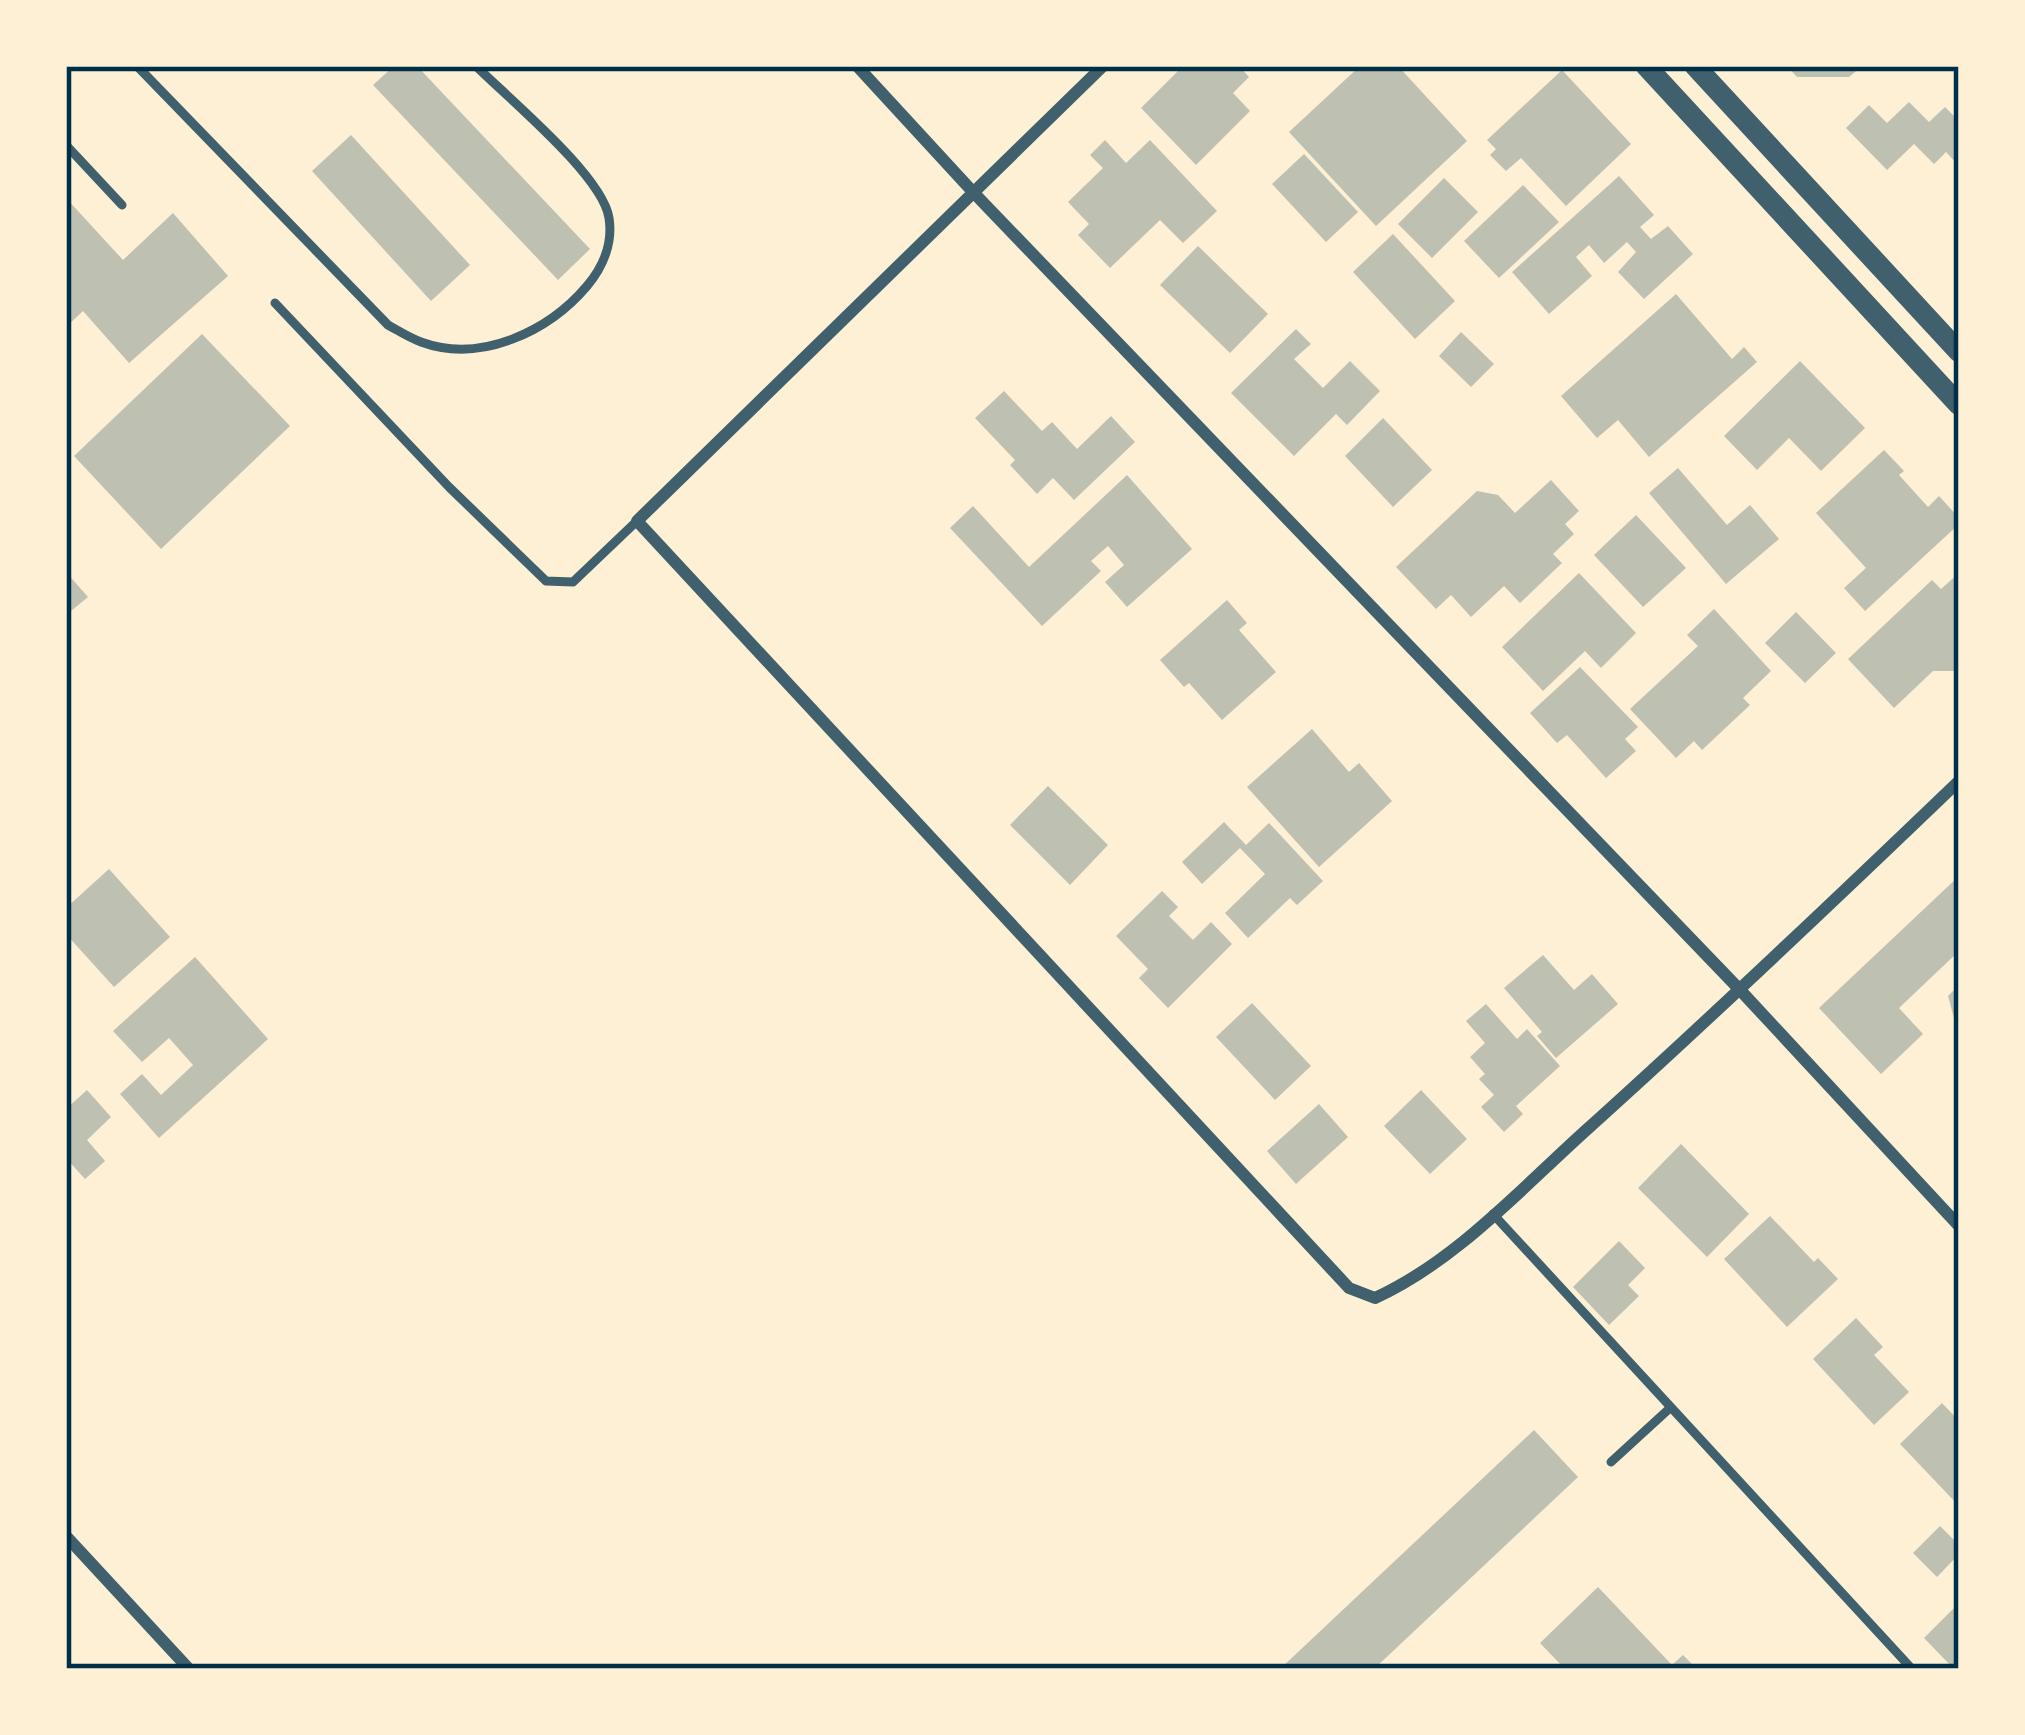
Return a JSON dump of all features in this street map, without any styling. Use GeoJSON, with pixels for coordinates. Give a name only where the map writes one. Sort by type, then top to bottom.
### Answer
{"type":"FeatureCollection","features":[{"type":"Feature","properties":{"kind":"street"},"geometry":{"type":"LineString","coordinates":[[857,66],[1741,991],[1959,1226]]}},
{"type":"Feature","properties":{"kind":"street"},"geometry":{"type":"LineString","coordinates":[[1103,66],[637,521],[1349,1288],[1375,1298],[1407,1283],[1493,1214],[1741,991],[1959,781]]}},
{"type":"Feature","properties":{"kind":"street"},"geometry":{"type":"LineString","coordinates":[[1646,66],[1959,405]]}},
{"type":"Feature","properties":{"kind":"street"},"geometry":{"type":"LineString","coordinates":[[1695,66],[1959,352]]}},
{"type":"Feature","properties":{"kind":"street"},"geometry":{"type":"LineString","coordinates":[[66,1536],[189,1669]]}},
{"type":"Feature","properties":{"kind":"lane"},"geometry":{"type":"LineString","coordinates":[[137,66],[388,325],[423,344],[481,346],[512,341],[574,301],[596,276],[609,247],[609,216],[598,187],[476,66]]}},
{"type":"Feature","properties":{"kind":"lane"},"geometry":{"type":"LineString","coordinates":[[66,146],[122,205]]}},
{"type":"Feature","properties":{"kind":"lane"},"geometry":{"type":"LineString","coordinates":[[275,303],[449,488],[546,581],[573,582],[637,521]]}},
{"type":"Feature","properties":{"kind":"lane"},"geometry":{"type":"LineString","coordinates":[[1493,1214],[1912,1669]]}},
{"type":"Feature","properties":{"kind":"lane"},"geometry":{"type":"LineString","coordinates":[[1611,1462],[1670,1408]]}},
{"type":"Feature","properties":{"kind":"building"},"geometry":{"type":"Polygon","coordinates":[[[394,66],[417,66],[590,249],[558,280],[373,85],[394,66]]]}},
{"type":"Feature","properties":{"kind":"building"},"geometry":{"type":"Polygon","coordinates":[[[1183,66],[1239,66],[1249,77],[1233,93],[1250,111],[1196,165],[1141,108],[1183,66]]]}},
{"type":"Feature","properties":{"kind":"building"},"geometry":{"type":"Polygon","coordinates":[[[1360,66],[1398,66],[1467,141],[1376,226],[1289,132],[1360,66]]]}},
{"type":"Feature","properties":{"kind":"building"},"geometry":{"type":"Polygon","coordinates":[[[1787,66],[1862,66],[1849,77],[1797,77],[1787,66]]]}},
{"type":"Feature","properties":{"kind":"building"},"geometry":{"type":"Polygon","coordinates":[[[1562,70],[1631,144],[1566,206],[1521,158],[1506,171],[1490,155],[1496,149],[1487,140],[1562,70]]]}},
{"type":"Feature","properties":{"kind":"building"},"geometry":{"type":"Polygon","coordinates":[[[1909,102],[1929,122],[1945,107],[1959,121],[1959,166],[1946,152],[1934,164],[1914,144],[1887,170],[1846,128],[1869,105],[1887,123],[1909,102]]]}},
{"type":"Feature","properties":{"kind":"building"},"geometry":{"type":"Polygon","coordinates":[[[351,135],[470,265],[431,301],[312,171],[351,135]]]}},
{"type":"Feature","properties":{"kind":"building"},"geometry":{"type":"Polygon","coordinates":[[[1105,140],[1126,163],[1150,140],[1217,211],[1183,243],[1160,220],[1110,268],[1078,235],[1089,224],[1068,202],[1103,168],[1090,155],[1105,140]]]}},
{"type":"Feature","properties":{"kind":"building"},"geometry":{"type":"Polygon","coordinates":[[[1304,154],[1358,212],[1326,242],[1272,184],[1304,154]]]}},
{"type":"Feature","properties":{"kind":"building"},"geometry":{"type":"Polygon","coordinates":[[[1619,176],[1654,215],[1640,227],[1651,239],[1668,226],[1693,254],[1644,299],[1618,272],[1636,252],[1627,242],[1604,263],[1589,245],[1576,257],[1592,276],[1549,314],[1512,272],[1619,176]]]}},
{"type":"Feature","properties":{"kind":"building"},"geometry":{"type":"Polygon","coordinates":[[[1444,178],[1478,212],[1432,258],[1398,224],[1444,178]]]}},
{"type":"Feature","properties":{"kind":"building"},"geometry":{"type":"Polygon","coordinates":[[[1523,185],[1559,222],[1499,278],[1464,241],[1523,185]]]}},
{"type":"Feature","properties":{"kind":"building"},"geometry":{"type":"Polygon","coordinates":[[[66,198],[123,260],[173,213],[228,276],[129,363],[83,311],[66,327],[66,198]]]}},
{"type":"Feature","properties":{"kind":"building"},"geometry":{"type":"Polygon","coordinates":[[[1393,234],[1455,301],[1415,339],[1353,272],[1393,234]]]}},
{"type":"Feature","properties":{"kind":"building"},"geometry":{"type":"Polygon","coordinates":[[[1198,246],[1268,314],[1230,353],[1160,285],[1198,246]]]}},
{"type":"Feature","properties":{"kind":"building"},"geometry":{"type":"Polygon","coordinates":[[[1676,294],[1732,359],[1744,347],[1757,362],[1649,457],[1618,420],[1597,438],[1561,396],[1676,294]]]}},
{"type":"Feature","properties":{"kind":"building"},"geometry":{"type":"Polygon","coordinates":[[[1296,329],[1311,344],[1294,359],[1323,388],[1350,361],[1380,391],[1347,425],[1336,414],[1294,456],[1231,393],[1296,329]]]}},
{"type":"Feature","properties":{"kind":"building"},"geometry":{"type":"Polygon","coordinates":[[[1461,332],[1494,364],[1471,387],[1439,356],[1461,332]]]}},
{"type":"Feature","properties":{"kind":"building"},"geometry":{"type":"Polygon","coordinates":[[[202,334],[290,426],[161,549],[74,456],[202,334]]]}},
{"type":"Feature","properties":{"kind":"building"},"geometry":{"type":"Polygon","coordinates":[[[1800,361],[1865,428],[1821,471],[1789,438],[1757,470],[1724,436],[1800,361]]]}},
{"type":"Feature","properties":{"kind":"building"},"geometry":{"type":"Polygon","coordinates":[[[1004,391],[1042,431],[1052,422],[1077,449],[1111,416],[1135,442],[1074,500],[1053,478],[1037,494],[1010,465],[1015,460],[975,418],[1004,391]]]}},
{"type":"Feature","properties":{"kind":"building"},"geometry":{"type":"Polygon","coordinates":[[[1383,418],[1432,470],[1393,507],[1345,456],[1383,418]]]}},
{"type":"Feature","properties":{"kind":"building"},"geometry":{"type":"Polygon","coordinates":[[[1884,450],[1928,507],[1939,496],[1959,524],[1865,611],[1844,588],[1866,568],[1816,513],[1884,450]]]}},
{"type":"Feature","properties":{"kind":"building"},"geometry":{"type":"Polygon","coordinates":[[[1678,468],[1727,525],[1750,505],[1779,539],[1726,584],[1649,493],[1678,468]]]}},
{"type":"Feature","properties":{"kind":"building"},"geometry":{"type":"Polygon","coordinates":[[[1127,475],[1192,549],[1127,607],[1105,582],[1124,565],[1108,546],[1091,561],[1101,571],[1042,626],[950,528],[973,506],[1029,567],[1127,475]]]}},
{"type":"Feature","properties":{"kind":"building"},"geometry":{"type":"Polygon","coordinates":[[[1551,480],[1579,511],[1565,524],[1574,534],[1553,554],[1562,563],[1520,603],[1504,586],[1471,617],[1451,595],[1436,609],[1396,567],[1477,491],[1498,495],[1515,513],[1551,480]]]}},
{"type":"Feature","properties":{"kind":"building"},"geometry":{"type":"Polygon","coordinates":[[[1636,515],[1686,568],[1643,607],[1594,555],[1636,515]]]}},
{"type":"Feature","properties":{"kind":"building"},"geometry":{"type":"Polygon","coordinates":[[[66,572],[88,597],[66,615],[66,572]]]}},
{"type":"Feature","properties":{"kind":"building"},"geometry":{"type":"Polygon","coordinates":[[[1579,573],[1636,633],[1601,668],[1585,651],[1543,691],[1502,647],[1579,573]]]}},
{"type":"Feature","properties":{"kind":"building"},"geometry":{"type":"Polygon","coordinates":[[[1959,573],[1959,671],[1933,671],[1894,708],[1848,659],[1932,580],[1941,589],[1959,573]]]}},
{"type":"Feature","properties":{"kind":"building"},"geometry":{"type":"Polygon","coordinates":[[[1227,600],[1247,623],[1239,630],[1276,672],[1222,720],[1189,683],[1184,687],[1160,660],[1227,600]]]}},
{"type":"Feature","properties":{"kind":"building"},"geometry":{"type":"Polygon","coordinates":[[[1714,609],[1771,671],[1743,698],[1750,705],[1702,750],[1694,741],[1676,758],[1630,709],[1698,646],[1687,635],[1714,609]]]}},
{"type":"Feature","properties":{"kind":"building"},"geometry":{"type":"Polygon","coordinates":[[[1796,612],[1836,653],[1805,683],[1765,643],[1796,612]]]}},
{"type":"Feature","properties":{"kind":"building"},"geometry":{"type":"Polygon","coordinates":[[[1580,667],[1638,727],[1625,739],[1636,751],[1606,778],[1567,735],[1557,743],[1530,713],[1580,667]]]}},
{"type":"Feature","properties":{"kind":"building"},"geometry":{"type":"Polygon","coordinates":[[[1312,729],[1349,772],[1359,763],[1392,801],[1319,867],[1247,787],[1312,729]]]}},
{"type":"Feature","properties":{"kind":"building"},"geometry":{"type":"Polygon","coordinates":[[[1048,786],[1108,845],[1070,885],[1010,825],[1048,786]]]}},
{"type":"Feature","properties":{"kind":"building"},"geometry":{"type":"Polygon","coordinates":[[[1224,822],[1246,845],[1269,823],[1323,881],[1297,905],[1290,898],[1248,938],[1225,913],[1265,874],[1240,848],[1202,884],[1182,862],[1224,822]]]}},
{"type":"Feature","properties":{"kind":"building"},"geometry":{"type":"Polygon","coordinates":[[[109,869],[170,937],[114,987],[66,934],[66,908],[109,869]]]}},
{"type":"Feature","properties":{"kind":"building"},"geometry":{"type":"Polygon","coordinates":[[[1959,876],[1959,951],[1899,1008],[1923,1034],[1881,1074],[1819,1008],[1959,876]]]}},
{"type":"Feature","properties":{"kind":"building"},"geometry":{"type":"Polygon","coordinates":[[[1162,891],[1178,907],[1169,916],[1193,940],[1211,922],[1232,944],[1168,1008],[1139,978],[1148,969],[1116,936],[1162,891]]]}},
{"type":"Feature","properties":{"kind":"building"},"geometry":{"type":"Polygon","coordinates":[[[1543,955],[1574,990],[1592,974],[1618,1004],[1556,1058],[1537,1036],[1542,1032],[1504,988],[1543,955]]]}},
{"type":"Feature","properties":{"kind":"building"},"geometry":{"type":"Polygon","coordinates":[[[195,957],[268,1039],[159,1138],[120,1094],[142,1074],[161,1095],[193,1065],[169,1038],[142,1062],[113,1031],[195,957]]]}},
{"type":"Feature","properties":{"kind":"building"},"geometry":{"type":"Polygon","coordinates":[[[1959,985],[1959,1032],[1958,1033],[1948,996],[1959,985]]]}},
{"type":"Feature","properties":{"kind":"building"},"geometry":{"type":"Polygon","coordinates":[[[1252,1003],[1311,1066],[1275,1100],[1216,1037],[1252,1003]]]}},
{"type":"Feature","properties":{"kind":"building"},"geometry":{"type":"Polygon","coordinates":[[[1486,1004],[1517,1039],[1527,1029],[1560,1066],[1516,1106],[1523,1114],[1504,1132],[1481,1107],[1494,1095],[1479,1079],[1485,1074],[1470,1057],[1485,1043],[1466,1021],[1486,1004]]]}},
{"type":"Feature","properties":{"kind":"building"},"geometry":{"type":"Polygon","coordinates":[[[87,1090],[111,1117],[87,1140],[105,1161],[85,1179],[66,1158],[66,1109],[87,1090]]]}},
{"type":"Feature","properties":{"kind":"building"},"geometry":{"type":"Polygon","coordinates":[[[1421,1090],[1467,1139],[1430,1174],[1384,1126],[1421,1090]]]}},
{"type":"Feature","properties":{"kind":"building"},"geometry":{"type":"Polygon","coordinates":[[[1319,1104],[1348,1137],[1296,1184],[1267,1151],[1319,1104]]]}},
{"type":"Feature","properties":{"kind":"building"},"geometry":{"type":"Polygon","coordinates":[[[1681,1144],[1749,1214],[1707,1257],[1638,1188],[1681,1144]]]}},
{"type":"Feature","properties":{"kind":"building"},"geometry":{"type":"Polygon","coordinates":[[[1770,1216],[1814,1262],[1818,1258],[1838,1279],[1787,1327],[1724,1259],[1770,1216]]]}},
{"type":"Feature","properties":{"kind":"building"},"geometry":{"type":"Polygon","coordinates":[[[1619,1241],[1645,1268],[1628,1285],[1639,1296],[1609,1325],[1573,1287],[1619,1241]]]}},
{"type":"Feature","properties":{"kind":"building"},"geometry":{"type":"Polygon","coordinates":[[[1856,1318],[1883,1347],[1874,1355],[1909,1392],[1874,1425],[1813,1359],[1856,1318]]]}},
{"type":"Feature","properties":{"kind":"building"},"geometry":{"type":"Polygon","coordinates":[[[1942,1403],[1959,1421],[1959,1506],[1900,1444],[1942,1403]]]}},
{"type":"Feature","properties":{"kind":"building"},"geometry":{"type":"Polygon","coordinates":[[[1534,1430],[1578,1477],[1374,1669],[1280,1669],[1534,1430]]]}},
{"type":"Feature","properties":{"kind":"building"},"geometry":{"type":"Polygon","coordinates":[[[1940,1526],[1959,1545],[1959,1554],[1937,1577],[1913,1553],[1940,1526]]]}},
{"type":"Feature","properties":{"kind":"building"},"geometry":{"type":"Polygon","coordinates":[[[1598,1587],[1672,1665],[1683,1655],[1697,1669],[1565,1669],[1540,1643],[1598,1587]]]}},
{"type":"Feature","properties":{"kind":"building"},"geometry":{"type":"Polygon","coordinates":[[[1959,1603],[1959,1669],[1954,1669],[1924,1638],[1959,1603]]]}}]}
